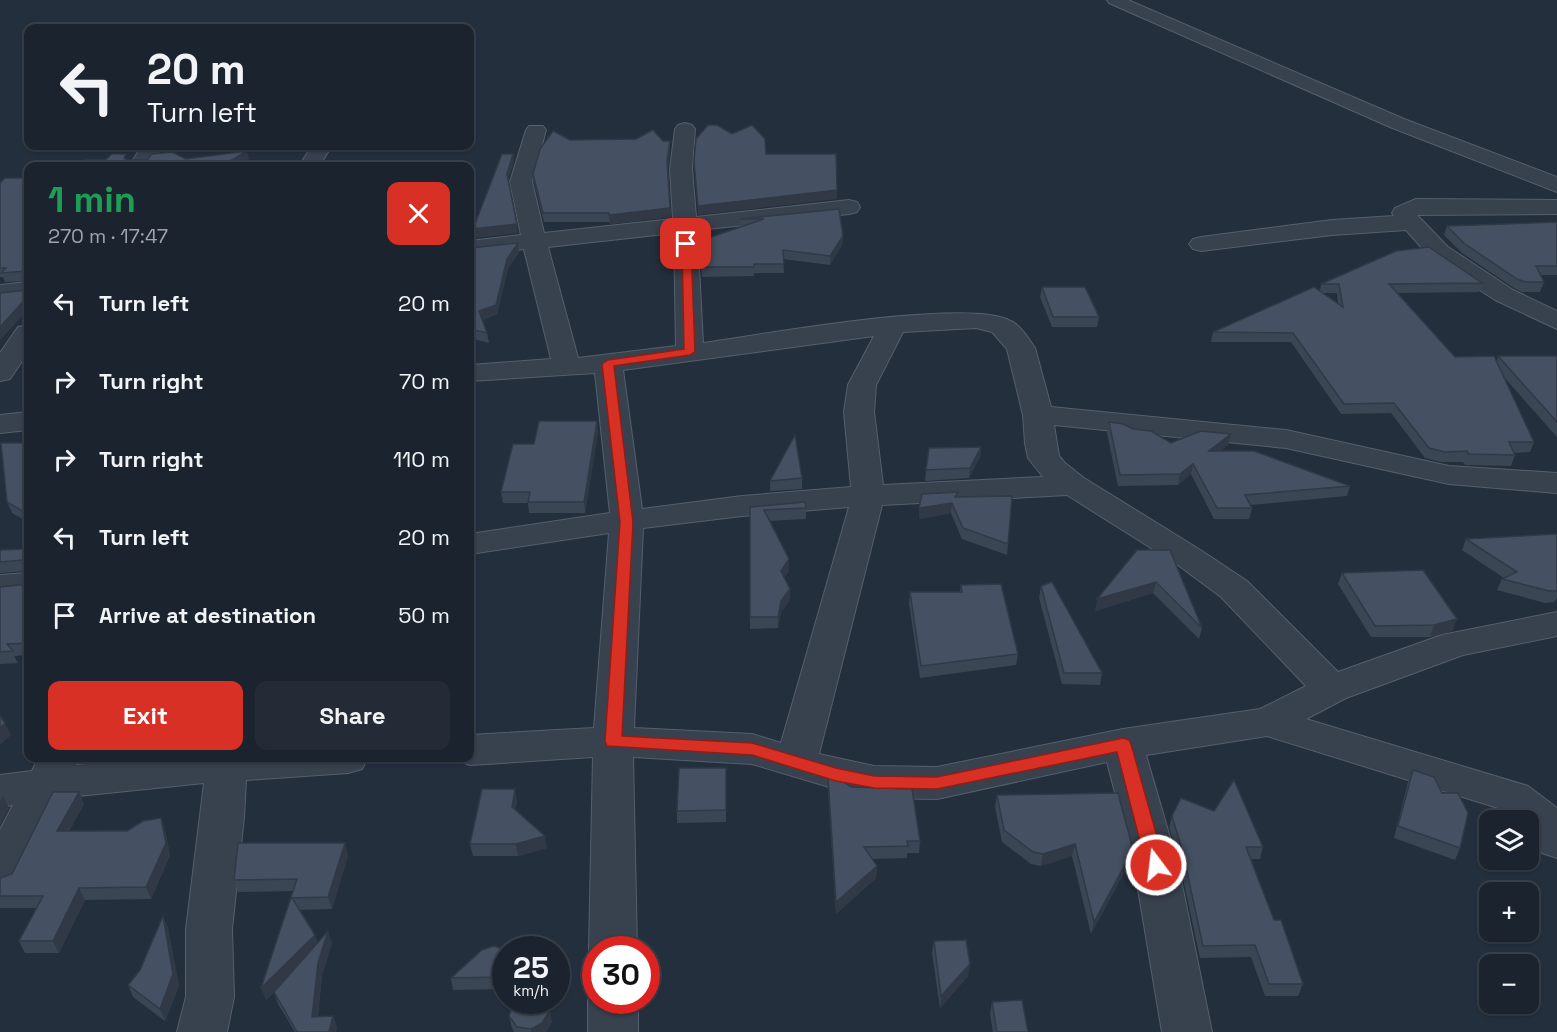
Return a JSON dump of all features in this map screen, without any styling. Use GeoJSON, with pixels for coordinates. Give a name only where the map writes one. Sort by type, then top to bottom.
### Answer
{"type":"FeatureCollection","features":[{"type":"Feature","properties":{"kind":"street"},"geometry":{"type":"LineString","coordinates":[[1115,0],[1397,123],[1557,185]]}},
{"type":"Feature","properties":{"kind":"street"},"geometry":{"type":"LineString","coordinates":[[685,129],[681,169],[690,352]]}},
{"type":"Feature","properties":{"kind":"street"},"geometry":{"type":"LineString","coordinates":[[536,130],[521,182],[567,368]]}},
{"type":"Feature","properties":{"kind":"street"},"geometry":{"type":"LineString","coordinates":[[1557,207],[1416,206],[1403,213],[1439,252],[1484,283],[1557,321]]}},
{"type":"Feature","properties":{"kind":"street"},"geometry":{"type":"LineString","coordinates":[[474,248],[849,207]]}},
{"type":"Feature","properties":{"kind":"street"},"geometry":{"type":"LineString","coordinates":[[1201,244],[1305,229],[1412,223]]}},
{"type":"Feature","properties":{"kind":"street"},"geometry":{"type":"LineString","coordinates":[[0,293],[24,290]]}},
{"type":"Feature","properties":{"kind":"street"},"geometry":{"type":"LineString","coordinates":[[474,373],[608,364],[893,325],[976,320],[1001,326],[1021,348],[1038,415],[1040,443],[1044,458],[1073,485],[1190,558],[1234,589],[1332,689]]}},
{"type":"Feature","properties":{"kind":"street"},"geometry":{"type":"LineString","coordinates":[[796,762],[868,496],[859,412],[862,385],[893,325]]}},
{"type":"Feature","properties":{"kind":"street"},"geometry":{"type":"LineString","coordinates":[[0,373],[24,339]]}},
{"type":"Feature","properties":{"kind":"street"},"geometry":{"type":"LineString","coordinates":[[608,364],[627,522],[613,741],[613,936]]}},
{"type":"Feature","properties":{"kind":"street"},"geometry":{"type":"LineString","coordinates":[[1038,415],[1286,439],[1449,475],[1557,483]]}},
{"type":"Feature","properties":{"kind":"street"},"geometry":{"type":"LineString","coordinates":[[0,424],[24,421]]}},
{"type":"Feature","properties":{"kind":"street"},"geometry":{"type":"LineString","coordinates":[[474,543],[696,511],[868,496],[1073,485]]}},
{"type":"Feature","properties":{"kind":"street"},"geometry":{"type":"LineString","coordinates":[[0,586],[24,584]]}},
{"type":"Feature","properties":{"kind":"street"},"geometry":{"type":"LineString","coordinates":[[474,750],[613,741],[752,749],[836,774],[874,782],[937,783],[1123,744],[1268,722],[1332,689],[1455,644],[1557,624]]}},
{"type":"Feature","properties":{"kind":"street"},"geometry":{"type":"LineString","coordinates":[[1268,722],[1513,797],[1533,808],[1546,822],[1557,841]]}},
{"type":"Feature","properties":{"kind":"street"},"geometry":{"type":"LineString","coordinates":[[1123,744],[1156,865],[1186,1032]]}},
{"type":"Feature","properties":{"kind":"street"},"geometry":{"type":"LineString","coordinates":[[0,791],[53,771],[278,762]]}},
{"type":"Feature","properties":{"kind":"street"},"geometry":{"type":"LineString","coordinates":[[202,1032],[210,997],[208,929],[221,840],[226,765]]}},
{"type":"Feature","properties":{"kind":"street"},"geometry":{"type":"LineString","coordinates":[[0,872],[53,771]]}},
{"type":"Feature","properties":{"kind":"street"},"geometry":{"type":"LineString","coordinates":[[612,1032],[613,1014]]}},
{"type":"Feature","properties":{"kind":"building"},"geometry":{"type":"Polygon","coordinates":[[[708,125],[717,125],[732,134],[752,125],[765,139],[766,154],[836,154],[837,190],[698,206],[694,161],[696,139],[708,125]]]}},
{"type":"Feature","properties":{"kind":"building"},"geometry":{"type":"Polygon","coordinates":[[[653,130],[663,141],[670,141],[667,161],[670,208],[609,215],[609,213],[543,213],[533,174],[540,149],[553,131],[570,140],[636,139],[653,130]]]}},
{"type":"Feature","properties":{"kind":"building"},"geometry":{"type":"Polygon","coordinates":[[[247,151],[229,162],[82,162],[105,160],[112,154],[126,154],[124,158],[127,160],[147,160],[152,154],[172,152],[186,159],[247,151]]]}},
{"type":"Feature","properties":{"kind":"building"},"geometry":{"type":"Polygon","coordinates":[[[502,154],[513,154],[507,174],[517,224],[474,229],[502,154]]]}},
{"type":"Feature","properties":{"kind":"building"},"geometry":{"type":"Polygon","coordinates":[[[5,178],[24,178],[24,271],[1,273],[6,268],[0,268],[0,183],[5,178]]]}},
{"type":"Feature","properties":{"kind":"building"},"geometry":{"type":"Polygon","coordinates":[[[839,209],[843,236],[830,256],[783,250],[784,264],[754,264],[754,267],[701,267],[705,239],[764,219],[740,219],[839,209]]]}},
{"type":"Feature","properties":{"kind":"building"},"geometry":{"type":"Polygon","coordinates":[[[1557,222],[1557,266],[1536,266],[1544,282],[1525,282],[1517,279],[1465,244],[1447,226],[1557,222]]]}},
{"type":"Feature","properties":{"kind":"building"},"geometry":{"type":"Polygon","coordinates":[[[518,243],[507,259],[496,305],[479,311],[487,333],[474,330],[474,248],[518,243]]]}},
{"type":"Feature","properties":{"kind":"building"},"geometry":{"type":"Polygon","coordinates":[[[1429,247],[1482,283],[1389,284],[1455,357],[1494,356],[1534,442],[1509,442],[1515,455],[1469,454],[1467,451],[1445,452],[1429,448],[1394,403],[1344,404],[1293,333],[1213,332],[1314,287],[1343,307],[1339,284],[1321,284],[1396,251],[1429,247]]]}},
{"type":"Feature","properties":{"kind":"building"},"geometry":{"type":"Polygon","coordinates":[[[1042,287],[1085,287],[1099,317],[1053,317],[1042,287]]]}},
{"type":"Feature","properties":{"kind":"building"},"geometry":{"type":"Polygon","coordinates":[[[24,290],[24,300],[0,327],[0,293],[24,290]]]}},
{"type":"Feature","properties":{"kind":"building"},"geometry":{"type":"Polygon","coordinates":[[[1498,356],[1557,356],[1557,422],[1498,356]]]}},
{"type":"Feature","properties":{"kind":"building"},"geometry":{"type":"Polygon","coordinates":[[[539,421],[597,421],[584,502],[528,502],[530,492],[501,492],[513,444],[534,444],[539,421]]]}},
{"type":"Feature","properties":{"kind":"building"},"geometry":{"type":"Polygon","coordinates":[[[1109,422],[1123,424],[1133,429],[1151,431],[1171,443],[1201,431],[1231,434],[1209,451],[1254,451],[1350,486],[1245,495],[1252,508],[1217,508],[1193,464],[1180,474],[1120,475],[1109,422]]]}},
{"type":"Feature","properties":{"kind":"building"},"geometry":{"type":"Polygon","coordinates":[[[795,435],[802,478],[770,481],[795,435]]]}},
{"type":"Feature","properties":{"kind":"building"},"geometry":{"type":"Polygon","coordinates":[[[1,443],[24,443],[24,512],[7,502],[1,443]]]}},
{"type":"Feature","properties":{"kind":"building"},"geometry":{"type":"Polygon","coordinates":[[[981,447],[970,468],[926,470],[929,448],[981,447]]]}},
{"type":"Feature","properties":{"kind":"building"},"geometry":{"type":"Polygon","coordinates":[[[958,492],[955,497],[1012,496],[1008,544],[963,528],[952,503],[919,508],[922,494],[958,492]]]}},
{"type":"Feature","properties":{"kind":"building"},"geometry":{"type":"Polygon","coordinates":[[[805,502],[806,508],[764,510],[789,559],[781,571],[790,589],[781,601],[778,617],[750,617],[750,507],[805,502]]]}},
{"type":"Feature","properties":{"kind":"building"},"geometry":{"type":"Polygon","coordinates":[[[1557,534],[1557,591],[1502,579],[1517,572],[1466,539],[1557,534]]]}},
{"type":"Feature","properties":{"kind":"building"},"geometry":{"type":"Polygon","coordinates":[[[24,549],[24,562],[23,560],[0,562],[0,550],[24,549]]]}},
{"type":"Feature","properties":{"kind":"building"},"geometry":{"type":"Polygon","coordinates":[[[1137,550],[1170,550],[1202,628],[1156,582],[1097,599],[1137,550]]]}},
{"type":"Feature","properties":{"kind":"building"},"geometry":{"type":"Polygon","coordinates":[[[1423,570],[1457,619],[1434,625],[1375,626],[1342,573],[1423,570]]]}},
{"type":"Feature","properties":{"kind":"building"},"geometry":{"type":"Polygon","coordinates":[[[1052,582],[1102,673],[1064,673],[1041,586],[1052,582]]]}},
{"type":"Feature","properties":{"kind":"building"},"geometry":{"type":"Polygon","coordinates":[[[24,584],[24,643],[7,644],[13,651],[0,652],[0,587],[24,584]]]}},
{"type":"Feature","properties":{"kind":"building"},"geometry":{"type":"Polygon","coordinates":[[[1001,584],[1018,654],[921,666],[910,592],[962,592],[961,585],[1001,584]]]}},
{"type":"Feature","properties":{"kind":"building"},"geometry":{"type":"Polygon","coordinates":[[[0,716],[5,723],[0,728],[0,716]]]}},
{"type":"Feature","properties":{"kind":"building"},"geometry":{"type":"Polygon","coordinates":[[[679,768],[726,768],[726,810],[677,811],[679,768]]]}},
{"type":"Feature","properties":{"kind":"building"},"geometry":{"type":"Polygon","coordinates":[[[1413,770],[1434,777],[1442,793],[1458,793],[1468,813],[1460,848],[1398,826],[1413,770]]]}},
{"type":"Feature","properties":{"kind":"building"},"geometry":{"type":"Polygon","coordinates":[[[828,777],[852,787],[912,789],[920,841],[907,841],[908,846],[864,847],[877,866],[836,902],[828,777]]]}},
{"type":"Feature","properties":{"kind":"building"},"geometry":{"type":"Polygon","coordinates":[[[1234,780],[1263,847],[1246,847],[1274,920],[1281,920],[1303,984],[1269,984],[1255,945],[1203,946],[1183,853],[1172,816],[1181,798],[1214,811],[1234,780]]]}},
{"type":"Feature","properties":{"kind":"building"},"geometry":{"type":"Polygon","coordinates":[[[482,789],[515,789],[512,807],[545,836],[516,844],[470,844],[482,789]]]}},
{"type":"Feature","properties":{"kind":"building"},"geometry":{"type":"Polygon","coordinates":[[[53,792],[79,792],[57,831],[127,831],[143,821],[161,818],[166,843],[146,887],[79,888],[53,941],[19,941],[43,896],[0,896],[0,878],[12,874],[53,792]]]}},
{"type":"Feature","properties":{"kind":"building"},"geometry":{"type":"Polygon","coordinates":[[[1118,793],[1135,857],[1129,857],[1094,922],[1075,844],[1043,854],[1033,852],[1004,830],[997,795],[1118,793]]]}},
{"type":"Feature","properties":{"kind":"building"},"geometry":{"type":"Polygon","coordinates":[[[238,843],[345,843],[328,897],[292,898],[315,935],[261,988],[297,879],[234,880],[238,843]]]}},
{"type":"Feature","properties":{"kind":"building"},"geometry":{"type":"Polygon","coordinates":[[[163,916],[173,974],[160,1009],[128,985],[140,970],[163,916]]]}},
{"type":"Feature","properties":{"kind":"building"},"geometry":{"type":"Polygon","coordinates":[[[328,931],[318,963],[312,1017],[333,1016],[329,1032],[297,1032],[274,992],[328,931]]]}},
{"type":"Feature","properties":{"kind":"building"},"geometry":{"type":"Polygon","coordinates":[[[966,940],[970,964],[941,996],[934,941],[966,940]]]}},
{"type":"Feature","properties":{"kind":"building"},"geometry":{"type":"Polygon","coordinates":[[[492,947],[492,977],[451,978],[482,950],[492,947]]]}},
{"type":"Feature","properties":{"kind":"building"},"geometry":{"type":"Polygon","coordinates":[[[1022,1000],[1028,1032],[997,1032],[992,1002],[1022,1000]]]}},
{"type":"Feature","properties":{"kind":"building"},"geometry":{"type":"Polygon","coordinates":[[[510,1014],[548,1014],[542,1023],[531,1029],[517,1027],[510,1014]]]}},
{"type":"Feature","properties":{"kind":"route"},"geometry":{"type":"LineString","coordinates":[[686,244],[690,352],[608,364],[627,522],[613,741],[752,749],[836,774],[874,782],[937,783],[1123,744],[1156,865]]}}]}
